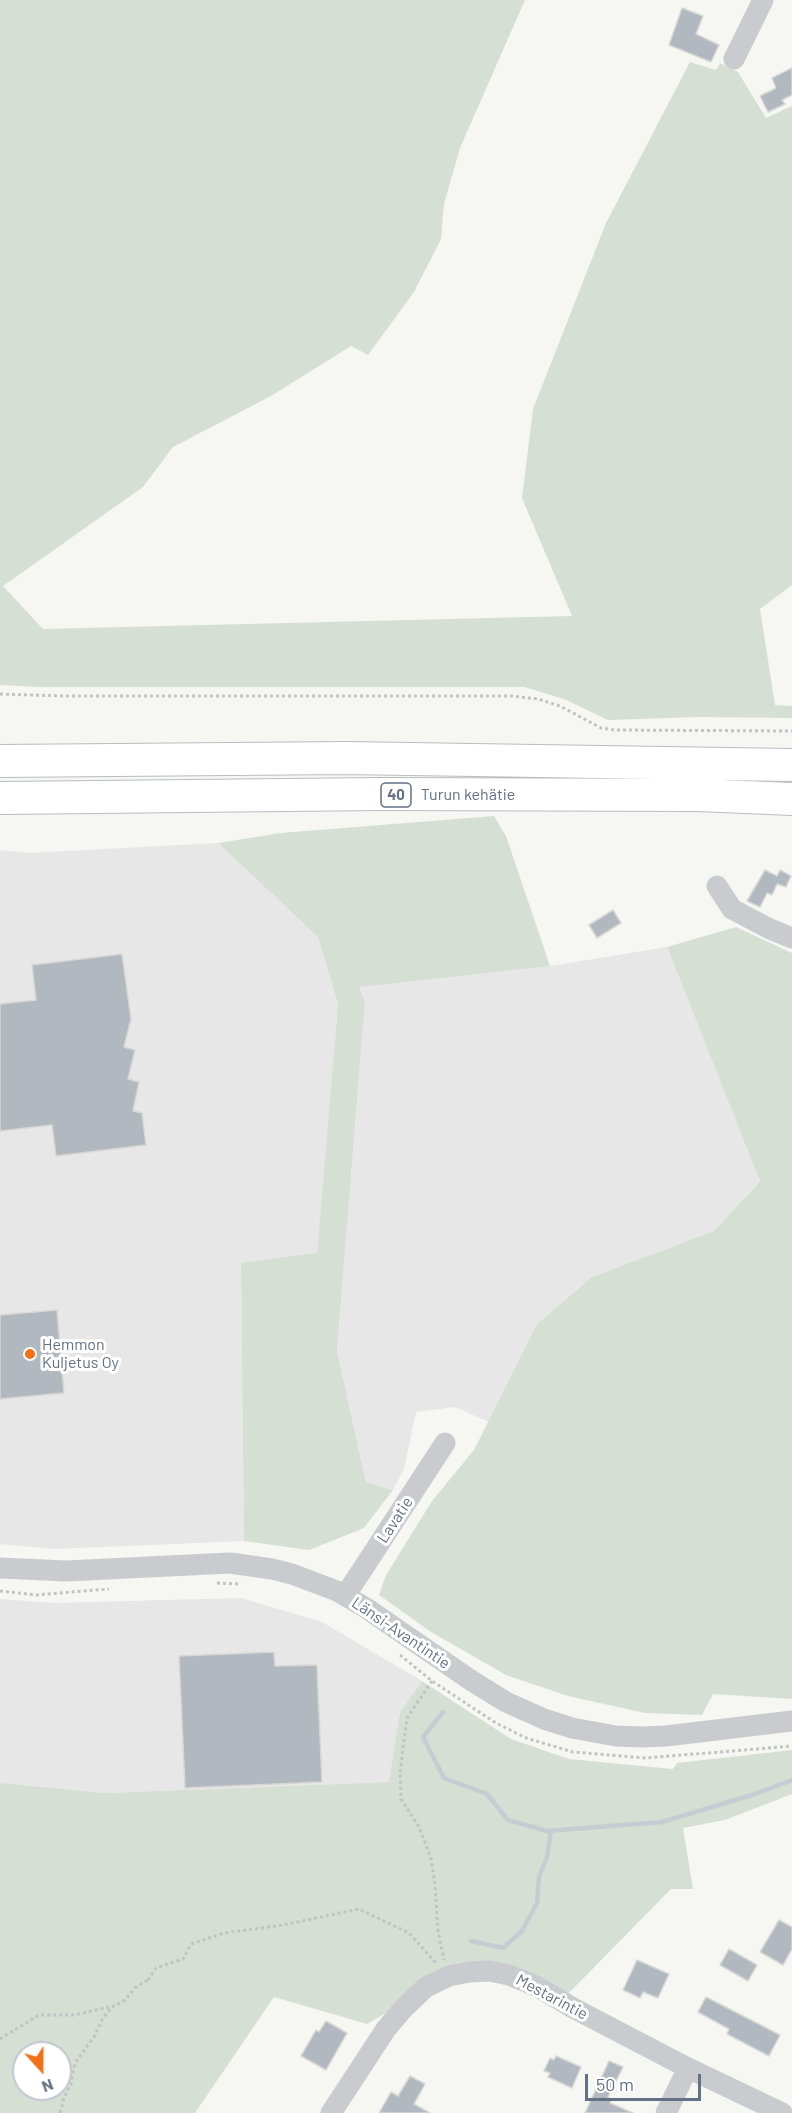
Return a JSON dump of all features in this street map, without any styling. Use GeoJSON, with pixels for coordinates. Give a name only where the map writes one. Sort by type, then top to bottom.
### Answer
{"type":"FeatureCollection","features":[{"type":"Feature","properties":{"kind":"highway"},"geometry":{"type":"LineString","coordinates":[[0,752],[123,761]]}},
{"type":"Feature","properties":{"kind":"highway","name":"40"},"geometry":{"type":"LineString","coordinates":[[0,761],[345,758],[792,765]]}},
{"type":"Feature","properties":{"kind":"highway","name":"Turun kehätie"},"geometry":{"type":"LineString","coordinates":[[0,798],[381,794],[698,795],[792,799]]}},
{"type":"Feature","properties":{"kind":"street"},"geometry":{"type":"LineString","coordinates":[[734,59],[763,0]]}},
{"type":"Feature","properties":{"kind":"street"},"geometry":{"type":"LineString","coordinates":[[717,886],[732,909],[792,938]]}},
{"type":"Feature","properties":{"kind":"street","name":"Lavatie"},"geometry":{"type":"LineString","coordinates":[[345,1596],[446,1443]]}},
{"type":"Feature","properties":{"kind":"street","name":"Länsi-Avantintie"},"geometry":{"type":"LineString","coordinates":[[0,1568],[66,1571],[231,1563],[252,1565],[292,1574],[345,1596],[376,1614],[506,1702],[544,1719],[572,1728],[616,1736],[642,1737],[792,1721]]}},
{"type":"Feature","properties":{"kind":"street","name":"Mestarintie"},"geometry":{"type":"LineString","coordinates":[[331,2113],[386,2029],[403,2008],[426,1987],[448,1976],[469,1971],[490,1971],[509,1975],[538,1987],[573,2008],[688,2068],[782,2113]]}},
{"type":"Feature","properties":{"kind":"street"},"geometry":{"type":"LineString","coordinates":[[666,2113],[688,2068]]}},
{"type":"Feature","properties":{"kind":"path"},"geometry":{"type":"LineString","coordinates":[[0,694],[512,696],[538,699],[560,706],[601,728],[615,730],[792,731]]}},
{"type":"Feature","properties":{"kind":"path"},"geometry":{"type":"LineString","coordinates":[[212,1583],[250,1586]]}},
{"type":"Feature","properties":{"kind":"path"},"geometry":{"type":"LineString","coordinates":[[0,1591],[37,1595],[114,1588]]}},
{"type":"Feature","properties":{"kind":"path"},"geometry":{"type":"LineString","coordinates":[[399,1654],[432,1681],[496,1723],[526,1738],[573,1752],[646,1758],[792,1746]]}},
{"type":"Feature","properties":{"kind":"path"},"geometry":{"type":"LineString","coordinates":[[432,1681],[407,1718],[400,1772],[401,1799],[419,1827],[431,1858],[438,1931],[448,1976]]}},
{"type":"Feature","properties":{"kind":"path"},"geometry":{"type":"LineString","coordinates":[[0,2039],[39,2015],[74,2015],[111,2007],[125,2000],[135,1988],[148,1980],[156,1968],[183,1959],[191,1944],[224,1933],[283,1925],[359,1909],[409,1933],[448,1976]]}},
{"type":"Feature","properties":{"kind":"path"},"geometry":{"type":"LineString","coordinates":[[60,2113],[71,2084],[75,2063],[86,2050],[111,2007]]}},
{"type":"Feature","properties":{"kind":"shaded area"},"geometry":{"type":"Polygon","coordinates":[[[0,0],[525,0],[460,148],[444,204],[441,239],[414,292],[368,355],[351,346],[271,396],[173,447],[143,487],[3,586],[43,629],[572,616],[522,498],[533,409],[606,223],[690,62],[716,70],[720,63],[738,72],[766,118],[792,106],[792,585],[760,609],[775,705],[792,706],[792,718],[698,717],[608,720],[564,699],[524,687],[40,687],[0,685],[0,0]]]}},
{"type":"Feature","properties":{"kind":"shaded area"},"geometry":{"type":"Polygon","coordinates":[[[494,816],[506,836],[550,966],[359,987],[365,1001],[337,1351],[366,1482],[393,1490],[364,1528],[309,1550],[244,1541],[241,1263],[317,1253],[338,1004],[318,937],[218,843],[281,833],[494,816]]]}},
{"type":"Feature","properties":{"kind":"shaded area"},"geometry":{"type":"Polygon","coordinates":[[[218,843],[318,937],[338,1004],[317,1254],[241,1264],[244,1541],[54,1549],[0,1544],[0,850],[29,853],[218,843]]]}},
{"type":"Feature","properties":{"kind":"shaded area"},"geometry":{"type":"Polygon","coordinates":[[[736,927],[792,953],[792,1699],[713,1694],[702,1715],[645,1713],[568,1696],[506,1675],[431,1632],[379,1595],[386,1575],[432,1501],[474,1450],[537,1324],[592,1277],[714,1231],[760,1181],[667,947],[736,927]]]}},
{"type":"Feature","properties":{"kind":"shaded area"},"geometry":{"type":"Polygon","coordinates":[[[667,947],[760,1180],[714,1231],[592,1277],[537,1324],[489,1422],[455,1407],[416,1412],[404,1469],[393,1490],[366,1482],[337,1351],[365,1001],[359,986],[550,966],[667,947]]]}},
{"type":"Feature","properties":{"kind":"shaded area"},"geometry":{"type":"Polygon","coordinates":[[[241,1598],[322,1622],[422,1681],[400,1712],[390,1782],[105,1793],[0,1783],[0,1599],[54,1603],[241,1598]]]}},
{"type":"Feature","properties":{"kind":"shaded area"},"geometry":{"type":"Polygon","coordinates":[[[422,1681],[511,1739],[569,1759],[673,1769],[677,1763],[792,1750],[792,1794],[725,1820],[683,1828],[693,1889],[671,1889],[563,1999],[490,1963],[391,2010],[367,2024],[274,1997],[195,2113],[0,2113],[0,1783],[105,1793],[389,1782],[400,1712],[422,1681]]]}},
{"type":"Feature","properties":{"kind":"building"},"geometry":{"type":"Polygon","coordinates":[[[682,8],[703,16],[696,34],[719,45],[711,62],[669,45],[682,8]]]}},
{"type":"Feature","properties":{"kind":"building"},"geometry":{"type":"Polygon","coordinates":[[[792,68],[792,95],[782,100],[785,104],[768,112],[760,96],[776,88],[772,78],[792,68]]]}},
{"type":"Feature","properties":{"kind":"building"},"geometry":{"type":"Polygon","coordinates":[[[765,870],[777,876],[780,870],[791,876],[786,887],[777,884],[772,895],[767,893],[760,907],[747,901],[765,870]]]}},
{"type":"Feature","properties":{"kind":"building"},"geometry":{"type":"Polygon","coordinates":[[[613,910],[621,923],[597,938],[589,925],[613,910]]]}},
{"type":"Feature","properties":{"kind":"building"},"geometry":{"type":"Polygon","coordinates":[[[122,954],[131,1019],[124,1047],[135,1050],[128,1079],[139,1082],[133,1111],[142,1113],[146,1145],[56,1156],[52,1125],[0,1131],[0,1004],[36,1000],[32,965],[122,954]]]}},
{"type":"Feature","properties":{"kind":"building","name":"Hemmon Kuljetus Oy"},"geometry":{"type":"Polygon","coordinates":[[[57,1310],[64,1393],[0,1399],[0,1315],[57,1310]]]}},
{"type":"Feature","properties":{"kind":"building"},"geometry":{"type":"Polygon","coordinates":[[[274,1652],[275,1666],[317,1665],[322,1782],[185,1788],[179,1656],[274,1652]]]}},
{"type":"Feature","properties":{"kind":"building"},"geometry":{"type":"Polygon","coordinates":[[[779,1920],[792,1927],[792,1949],[783,1965],[760,1952],[779,1920]]]}},
{"type":"Feature","properties":{"kind":"building"},"geometry":{"type":"Polygon","coordinates":[[[729,1949],[757,1965],[748,1981],[720,1965],[729,1949]]]}},
{"type":"Feature","properties":{"kind":"building"},"geometry":{"type":"Polygon","coordinates":[[[637,1960],[669,1974],[658,1998],[643,1992],[640,1998],[623,1990],[637,1960]]]}},
{"type":"Feature","properties":{"kind":"building"},"geometry":{"type":"Polygon","coordinates":[[[706,1997],[780,2035],[769,2056],[727,2034],[729,2029],[698,2012],[706,1997]]]}},
{"type":"Feature","properties":{"kind":"building"},"geometry":{"type":"Polygon","coordinates":[[[326,2021],[347,2033],[326,2070],[301,2056],[316,2030],[319,2032],[326,2021]]]}},
{"type":"Feature","properties":{"kind":"building"},"geometry":{"type":"Polygon","coordinates":[[[556,2056],[581,2067],[572,2088],[548,2077],[550,2073],[544,2071],[550,2058],[554,2060],[556,2056]]]}},
{"type":"Feature","properties":{"kind":"building"},"geometry":{"type":"Polygon","coordinates":[[[609,2061],[623,2067],[608,2097],[611,2099],[610,2103],[633,2113],[585,2113],[609,2061]]]}},
{"type":"Feature","properties":{"kind":"building"},"geometry":{"type":"Polygon","coordinates":[[[410,2076],[425,2084],[414,2104],[430,2113],[379,2113],[391,2092],[398,2096],[410,2076]]]}},
{"type":"Feature","properties":{"kind":"waterway"},"geometry":{"type":"LineString","coordinates":[[443,1712],[423,1737],[444,1778],[487,1794],[508,1820],[547,1831],[662,1822],[752,1795],[792,1780]]}},
{"type":"Feature","properties":{"kind":"waterway"},"geometry":{"type":"LineString","coordinates":[[471,1941],[503,1948],[522,1931],[537,1903],[539,1877],[547,1857],[551,1831]]}},
{"type":"Feature","properties":{"kind":"place","name":"Hemmon Kuljetus Oy"},"geometry":{"type":"Point","coordinates":[30,1354]}}]}
